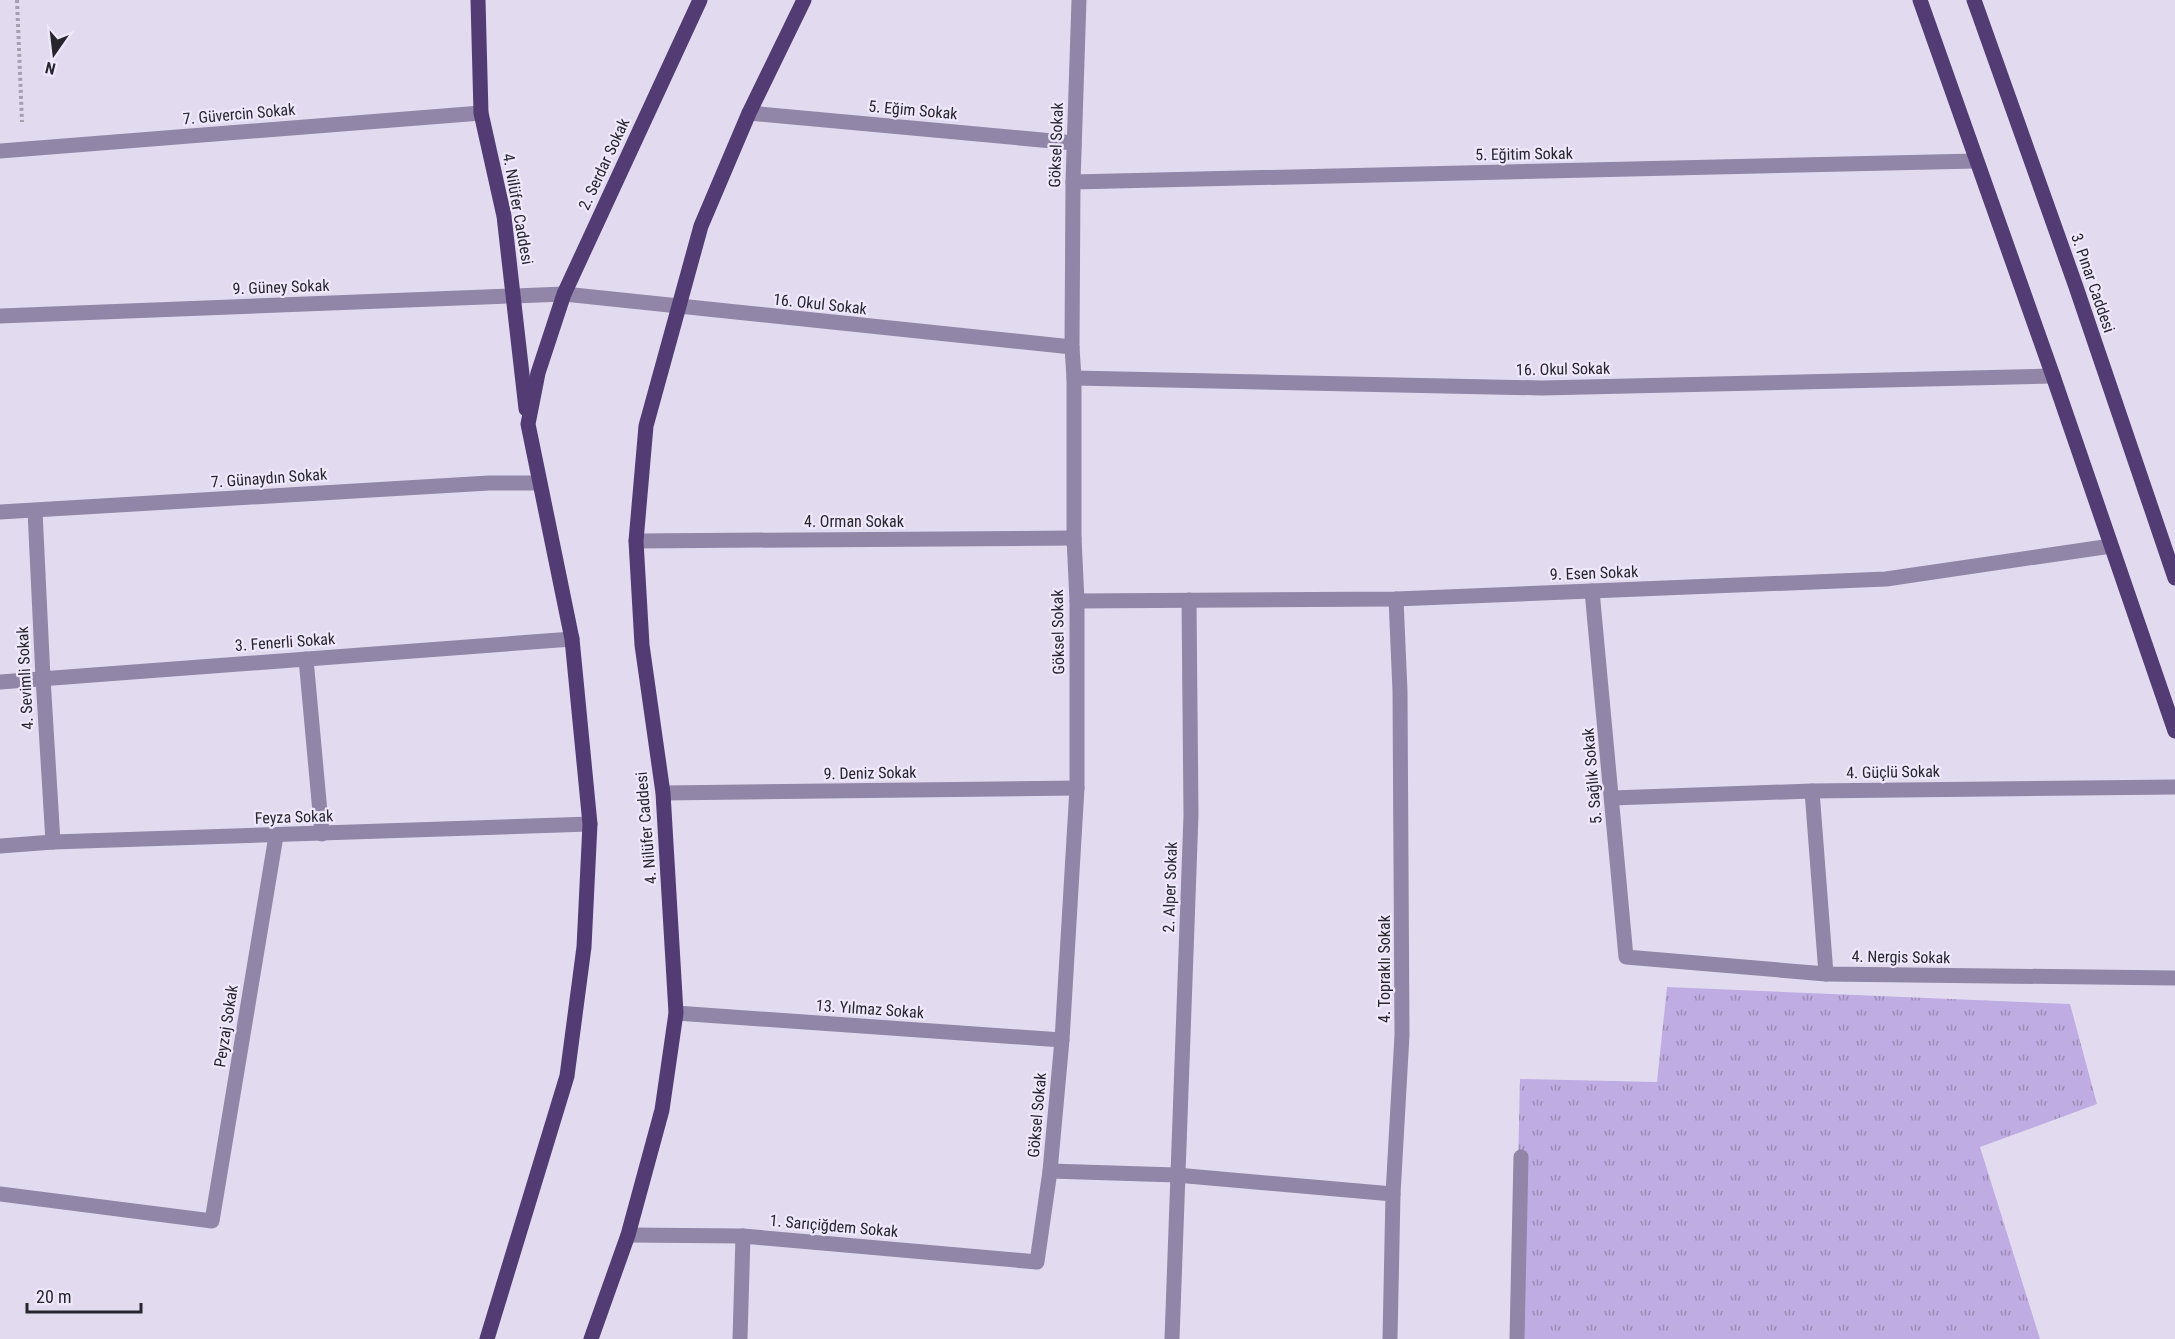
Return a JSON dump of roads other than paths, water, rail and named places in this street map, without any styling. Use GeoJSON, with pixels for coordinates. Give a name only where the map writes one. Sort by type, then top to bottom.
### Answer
{"type":"FeatureCollection","features":[{"type":"Feature","properties":{"kind":"main road","name":"4. Nilüfer Caddesi"},"geometry":{"type":"LineString","coordinates":[[478,0],[481,113],[504,216],[528,424],[572,639],[590,824],[584,946],[567,1076],[487,1339]]}},
{"type":"Feature","properties":{"kind":"main road","name":"2. Serdar Sokak"},"geometry":{"type":"LineString","coordinates":[[547,346],[564,294],[700,0]]}},
{"type":"Feature","properties":{"kind":"main road"},"geometry":{"type":"LineString","coordinates":[[678,307],[701,226],[749,113],[804,0]]}},
{"type":"Feature","properties":{"kind":"main road"},"geometry":{"type":"LineString","coordinates":[[1920,0],[2175,731]]}},
{"type":"Feature","properties":{"kind":"main road","name":"3. Pınar Caddesi"},"geometry":{"type":"LineString","coordinates":[[1974,0],[2075,284],[2175,578]]}},
{"type":"Feature","properties":{"kind":"main road","name":"4. Nilüfer Caddesi"},"geometry":{"type":"LineString","coordinates":[[591,1339],[628,1235],[662,1110],[676,1013],[663,793],[642,645],[636,541],[646,426],[678,307]]}},
{"type":"Feature","properties":{"kind":"main road","name":"4. Nilüfer Caddesi"},"geometry":{"type":"LineString","coordinates":[[528,424],[538,373],[547,346]]}},
{"type":"Feature","properties":{"kind":"street","name":"Göksel Sokak"},"geometry":{"type":"LineString","coordinates":[[1037,1262],[1050,1171],[1062,1040],[1077,788],[1077,601],[1072,347],[1073,182],[1079,0]]}},
{"type":"Feature","properties":{"kind":"street","name":"7. Güvercin Sokak"},"geometry":{"type":"LineString","coordinates":[[0,151],[481,113]]}},
{"type":"Feature","properties":{"kind":"street","name":"5. Eğim Sokak"},"geometry":{"type":"LineString","coordinates":[[749,113],[1074,143]]}},
{"type":"Feature","properties":{"kind":"street","name":"5. Eğitim Sokak"},"geometry":{"type":"LineString","coordinates":[[1073,182],[1976,162]]}},
{"type":"Feature","properties":{"kind":"street","name":"9. Güney Sokak"},"geometry":{"type":"LineString","coordinates":[[0,316],[564,294]]}},
{"type":"Feature","properties":{"kind":"street","name":"16. Okul Sokak"},"geometry":{"type":"LineString","coordinates":[[564,294],[1072,347]]}},
{"type":"Feature","properties":{"kind":"street","name":"16. Okul Sokak"},"geometry":{"type":"LineString","coordinates":[[1074,378],[1542,388],[2053,376]]}},
{"type":"Feature","properties":{"kind":"street","name":"7. Günaydın Sokak"},"geometry":{"type":"LineString","coordinates":[[0,513],[477,484],[539,483]]}},
{"type":"Feature","properties":{"kind":"street","name":"4. Sevimli Sokak"},"geometry":{"type":"LineString","coordinates":[[35,511],[53,842]]}},
{"type":"Feature","properties":{"kind":"street","name":"4. Orman Sokak"},"geometry":{"type":"LineString","coordinates":[[636,541],[1074,538]]}},
{"type":"Feature","properties":{"kind":"street","name":"9. Esen Sokak"},"geometry":{"type":"LineString","coordinates":[[1077,601],[1396,599],[1886,579],[2111,546]]}},
{"type":"Feature","properties":{"kind":"street","name":"5. Sağlık Sokak"},"geometry":{"type":"LineString","coordinates":[[1592,591],[1626,957]]}},
{"type":"Feature","properties":{"kind":"street","name":"4. Topraklı Sokak"},"geometry":{"type":"LineString","coordinates":[[1390,1339],[1393,1194],[1402,1035],[1400,691],[1396,599]]}},
{"type":"Feature","properties":{"kind":"street","name":"2. Alper Sokak"},"geometry":{"type":"LineString","coordinates":[[1172,1339],[1176,1175],[1191,815],[1189,600]]}},
{"type":"Feature","properties":{"kind":"street","name":"3. Fenerli Sokak"},"geometry":{"type":"LineString","coordinates":[[0,682],[572,639]]}},
{"type":"Feature","properties":{"kind":"street"},"geometry":{"type":"LineString","coordinates":[[306,659],[322,834]]}},
{"type":"Feature","properties":{"kind":"street","name":"4. Güçlü Sokak"},"geometry":{"type":"LineString","coordinates":[[1612,798],[1812,791],[2175,787]]}},
{"type":"Feature","properties":{"kind":"street","name":"9. Deniz Sokak"},"geometry":{"type":"LineString","coordinates":[[663,793],[1077,788]]}},
{"type":"Feature","properties":{"kind":"street"},"geometry":{"type":"LineString","coordinates":[[1812,791],[1826,974]]}},
{"type":"Feature","properties":{"kind":"street","name":"Feyza Sokak"},"geometry":{"type":"LineString","coordinates":[[0,846],[53,842],[590,824]]}},
{"type":"Feature","properties":{"kind":"street","name":"Peyzaj Sokak"},"geometry":{"type":"LineString","coordinates":[[0,1194],[212,1221],[276,836]]}},
{"type":"Feature","properties":{"kind":"street","name":"4. Nergis Sokak"},"geometry":{"type":"LineString","coordinates":[[1626,957],[1826,974],[2175,978]]}},
{"type":"Feature","properties":{"kind":"street","name":"13. Yılmaz Sokak"},"geometry":{"type":"LineString","coordinates":[[676,1013],[1062,1040]]}},
{"type":"Feature","properties":{"kind":"street"},"geometry":{"type":"LineString","coordinates":[[1517,1339],[1521,1157]]}},
{"type":"Feature","properties":{"kind":"street"},"geometry":{"type":"LineString","coordinates":[[1050,1171],[1176,1175],[1393,1194]]}},
{"type":"Feature","properties":{"kind":"street","name":"1. Sarıçiğdem Sokak"},"geometry":{"type":"LineString","coordinates":[[628,1235],[743,1236],[1037,1262]]}},
{"type":"Feature","properties":{"kind":"street"},"geometry":{"type":"LineString","coordinates":[[740,1339],[743,1236]]}}]}
